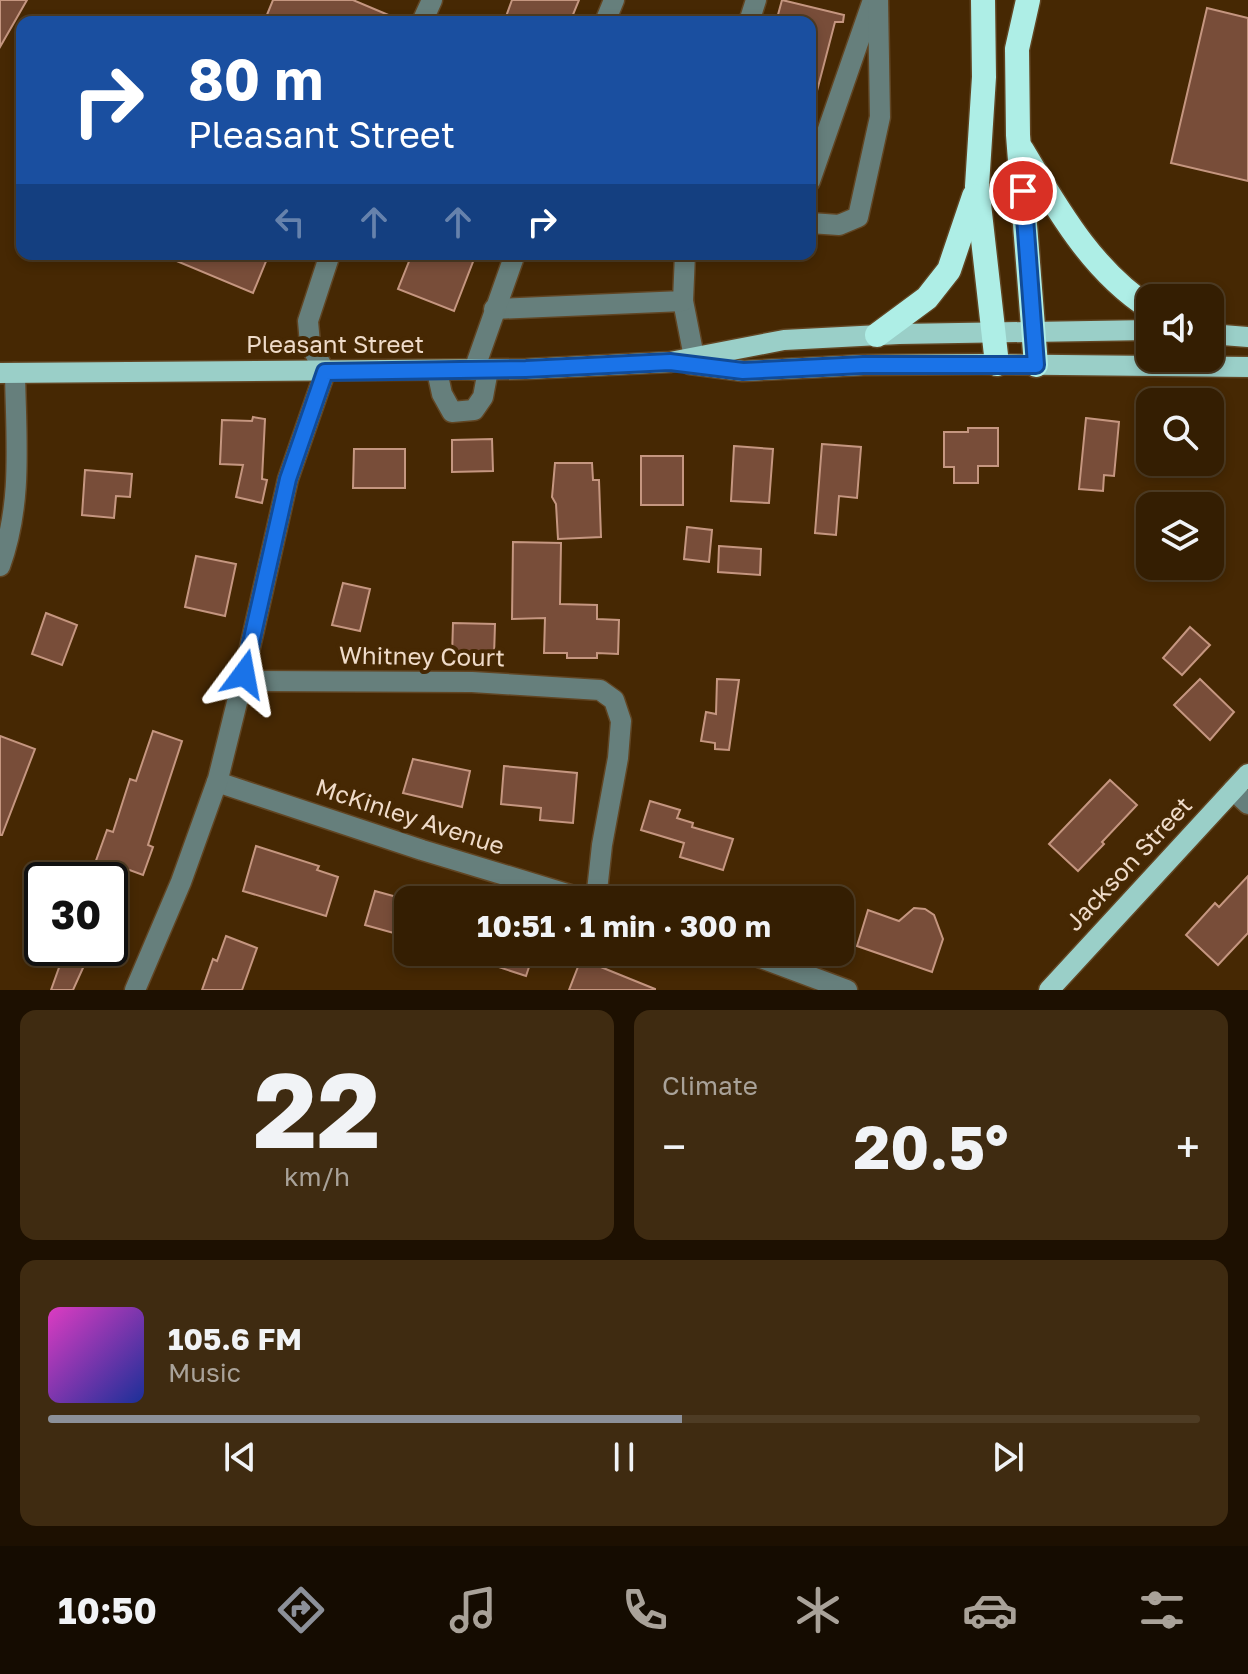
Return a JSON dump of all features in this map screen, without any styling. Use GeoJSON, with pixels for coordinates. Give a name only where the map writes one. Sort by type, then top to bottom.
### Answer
{"type":"FeatureCollection","features":[{"type":"Feature","properties":{"kind":"highway"},"geometry":{"type":"LineString","coordinates":[[983,0],[984,77],[977,186],[997,364]]}},
{"type":"Feature","properties":{"kind":"highway"},"geometry":{"type":"LineString","coordinates":[[1028,0],[1017,49],[1018,144],[1036,365]]}},
{"type":"Feature","properties":{"kind":"highway"},"geometry":{"type":"LineString","coordinates":[[1018,144],[1081,243],[1108,275],[1136,297]]}},
{"type":"Feature","properties":{"kind":"highway"},"geometry":{"type":"LineString","coordinates":[[877,335],[927,298],[949,270],[977,186]]}},
{"type":"Feature","properties":{"kind":"main road","name":"Pleasant Street"},"geometry":{"type":"LineString","coordinates":[[8,373],[481,370],[670,362],[784,340],[1136,330]]}},
{"type":"Feature","properties":{"kind":"main road"},"geometry":{"type":"LineString","coordinates":[[1224,335],[1248,337]]}},
{"type":"Feature","properties":{"kind":"main road","name":"Pleasant Street"},"geometry":{"type":"LineString","coordinates":[[670,362],[743,371],[863,365],[1248,367]]}},
{"type":"Feature","properties":{"kind":"main road","name":"Jackson Street"},"geometry":{"type":"LineString","coordinates":[[1049,990],[1240,797],[1248,774]]}},
{"type":"Feature","properties":{"kind":"street"},"geometry":{"type":"LineString","coordinates":[[816,164],[875,0]]}},
{"type":"Feature","properties":{"kind":"street"},"geometry":{"type":"LineString","coordinates":[[816,223],[839,225],[858,217],[880,117],[875,0]]}},
{"type":"Feature","properties":{"kind":"street"},"geometry":{"type":"LineString","coordinates":[[135,990],[181,882],[217,782],[288,479],[325,372],[310,344],[308,321],[328,260]]}},
{"type":"Feature","properties":{"kind":"street"},"geometry":{"type":"LineString","coordinates":[[437,371],[442,394],[452,412],[474,410],[483,397],[481,370],[494,309],[513,260]]}},
{"type":"Feature","properties":{"kind":"street"},"geometry":{"type":"LineString","coordinates":[[685,260],[683,301],[694,357]]}},
{"type":"Feature","properties":{"kind":"street"},"geometry":{"type":"LineString","coordinates":[[494,309],[683,301]]}},
{"type":"Feature","properties":{"kind":"street"},"geometry":{"type":"LineString","coordinates":[[0,566],[11,535],[16,498],[8,373]]}},
{"type":"Feature","properties":{"kind":"street","name":"Whitney Court"},"geometry":{"type":"LineString","coordinates":[[243,681],[472,682],[600,690],[614,700],[621,721],[598,886]]}},
{"type":"Feature","properties":{"kind":"street","name":"McKinley Avenue"},"geometry":{"type":"LineString","coordinates":[[217,782],[541,886]]}},
{"type":"Feature","properties":{"kind":"street"},"geometry":{"type":"LineString","coordinates":[[783,966],[847,990]]}},
{"type":"Feature","properties":{"kind":"building"},"geometry":{"type":"Polygon","coordinates":[[[0,0],[27,0],[16,16],[0,47],[0,0]]]}},
{"type":"Feature","properties":{"kind":"building"},"geometry":{"type":"Polygon","coordinates":[[[273,0],[353,0],[391,16],[266,16],[273,0]]]}},
{"type":"Feature","properties":{"kind":"building"},"geometry":{"type":"Polygon","coordinates":[[[512,0],[579,0],[572,16],[506,16],[512,0]]]}},
{"type":"Feature","properties":{"kind":"building"},"geometry":{"type":"Polygon","coordinates":[[[782,0],[844,15],[843,22],[835,22],[817,91],[816,16],[778,16],[782,0]]]}},
{"type":"Feature","properties":{"kind":"building"},"geometry":{"type":"Polygon","coordinates":[[[1207,8],[1248,18],[1248,181],[1171,163],[1207,8]]]}},
{"type":"Feature","properties":{"kind":"building"},"geometry":{"type":"Polygon","coordinates":[[[174,260],[267,260],[253,293],[174,260]]]}},
{"type":"Feature","properties":{"kind":"building"},"geometry":{"type":"Polygon","coordinates":[[[410,260],[474,260],[454,311],[398,289],[410,260]]]}},
{"type":"Feature","properties":{"kind":"building"},"geometry":{"type":"Polygon","coordinates":[[[253,417],[265,419],[262,479],[267,480],[262,503],[236,497],[243,465],[220,464],[222,420],[252,421],[253,417]]]}},
{"type":"Feature","properties":{"kind":"building"},"geometry":{"type":"Polygon","coordinates":[[[1086,418],[1119,422],[1114,476],[1104,475],[1103,491],[1079,489],[1086,418]]]}},
{"type":"Feature","properties":{"kind":"building"},"geometry":{"type":"Polygon","coordinates":[[[968,428],[998,428],[998,466],[978,466],[978,483],[954,483],[954,467],[944,467],[944,432],[968,432],[968,428]]]}},
{"type":"Feature","properties":{"kind":"building"},"geometry":{"type":"Polygon","coordinates":[[[492,439],[493,471],[452,472],[452,440],[492,439]]]}},
{"type":"Feature","properties":{"kind":"building"},"geometry":{"type":"Polygon","coordinates":[[[822,444],[861,447],[857,498],[839,496],[836,535],[815,533],[822,444]]]}},
{"type":"Feature","properties":{"kind":"building"},"geometry":{"type":"Polygon","coordinates":[[[734,446],[773,449],[769,503],[731,501],[734,446]]]}},
{"type":"Feature","properties":{"kind":"building"},"geometry":{"type":"Polygon","coordinates":[[[354,449],[405,449],[405,488],[353,488],[354,449]]]}},
{"type":"Feature","properties":{"kind":"building"},"geometry":{"type":"Polygon","coordinates":[[[641,456],[683,456],[683,505],[641,505],[641,456]]]}},
{"type":"Feature","properties":{"kind":"building"},"geometry":{"type":"Polygon","coordinates":[[[555,463],[592,463],[593,480],[599,480],[601,537],[558,539],[556,504],[552,497],[555,463]]]}},
{"type":"Feature","properties":{"kind":"building"},"geometry":{"type":"Polygon","coordinates":[[[85,470],[132,474],[130,497],[116,496],[114,518],[82,515],[85,470]]]}},
{"type":"Feature","properties":{"kind":"building"},"geometry":{"type":"Polygon","coordinates":[[[687,527],[712,530],[709,562],[684,559],[687,527]]]}},
{"type":"Feature","properties":{"kind":"building"},"geometry":{"type":"Polygon","coordinates":[[[513,542],[561,543],[560,604],[597,605],[597,619],[619,620],[618,654],[597,653],[597,658],[567,658],[567,653],[544,653],[545,618],[512,619],[513,542]]]}},
{"type":"Feature","properties":{"kind":"building"},"geometry":{"type":"Polygon","coordinates":[[[719,546],[761,549],[760,575],[718,572],[719,546]]]}},
{"type":"Feature","properties":{"kind":"building"},"geometry":{"type":"Polygon","coordinates":[[[196,556],[236,564],[225,616],[185,607],[196,556]]]}},
{"type":"Feature","properties":{"kind":"building"},"geometry":{"type":"Polygon","coordinates":[[[343,583],[370,589],[360,631],[332,625],[343,583]]]}},
{"type":"Feature","properties":{"kind":"building"},"geometry":{"type":"Polygon","coordinates":[[[46,613],[77,625],[62,665],[32,654],[46,613]]]}},
{"type":"Feature","properties":{"kind":"building"},"geometry":{"type":"Polygon","coordinates":[[[453,623],[495,624],[494,656],[452,656],[453,623]]]}},
{"type":"Feature","properties":{"kind":"building"},"geometry":{"type":"Polygon","coordinates":[[[1190,627],[1210,645],[1182,675],[1163,658],[1190,627]]]}},
{"type":"Feature","properties":{"kind":"building"},"geometry":{"type":"Polygon","coordinates":[[[717,679],[739,680],[729,750],[715,749],[715,743],[701,741],[706,712],[716,714],[717,679]]]}},
{"type":"Feature","properties":{"kind":"building"},"geometry":{"type":"Polygon","coordinates":[[[1200,679],[1234,712],[1210,740],[1174,705],[1200,679]]]}},
{"type":"Feature","properties":{"kind":"building"},"geometry":{"type":"Polygon","coordinates":[[[153,731],[182,741],[148,845],[153,847],[143,875],[128,869],[128,862],[96,862],[107,830],[113,832],[130,779],[136,781],[153,731]]]}},
{"type":"Feature","properties":{"kind":"building"},"geometry":{"type":"Polygon","coordinates":[[[0,736],[35,749],[2,835],[0,835],[0,736]]]}},
{"type":"Feature","properties":{"kind":"building"},"geometry":{"type":"Polygon","coordinates":[[[413,759],[470,771],[462,807],[403,793],[413,759]]]}},
{"type":"Feature","properties":{"kind":"building"},"geometry":{"type":"Polygon","coordinates":[[[504,766],[577,773],[573,823],[540,820],[541,808],[501,804],[504,766]]]}},
{"type":"Feature","properties":{"kind":"building"},"geometry":{"type":"Polygon","coordinates":[[[1110,780],[1137,805],[1078,871],[1049,844],[1110,780]]]}},
{"type":"Feature","properties":{"kind":"building"},"geometry":{"type":"Polygon","coordinates":[[[650,801],[680,810],[677,818],[693,823],[692,827],[733,839],[723,870],[680,857],[684,843],[641,830],[650,801]]]}},
{"type":"Feature","properties":{"kind":"building"},"geometry":{"type":"Polygon","coordinates":[[[256,846],[319,866],[317,870],[338,877],[326,916],[243,891],[256,846]]]}},
{"type":"Feature","properties":{"kind":"building"},"geometry":{"type":"Polygon","coordinates":[[[1248,876],[1248,933],[1218,965],[1186,935],[1215,903],[1219,907],[1248,876]]]}},
{"type":"Feature","properties":{"kind":"building"},"geometry":{"type":"Polygon","coordinates":[[[375,891],[394,896],[394,933],[365,925],[375,891]]]}},
{"type":"Feature","properties":{"kind":"building"},"geometry":{"type":"Polygon","coordinates":[[[914,908],[925,909],[934,915],[943,939],[932,972],[857,946],[868,910],[899,921],[914,908]]]}},
{"type":"Feature","properties":{"kind":"building"},"geometry":{"type":"Polygon","coordinates":[[[226,936],[257,948],[242,990],[202,990],[213,959],[217,961],[226,936]]]}},
{"type":"Feature","properties":{"kind":"building"},"geometry":{"type":"Polygon","coordinates":[[[60,966],[84,966],[73,990],[51,990],[60,966]]]}},
{"type":"Feature","properties":{"kind":"building"},"geometry":{"type":"Polygon","coordinates":[[[496,966],[529,966],[526,976],[496,966]]]}},
{"type":"Feature","properties":{"kind":"building"},"geometry":{"type":"Polygon","coordinates":[[[578,966],[598,966],[655,989],[655,990],[569,990],[578,966]]]}},
{"type":"Feature","properties":{"kind":"route"},"geometry":{"type":"LineString","coordinates":[[244,674],[288,479],[325,372],[526,369],[670,362],[743,371],[863,365],[1036,365],[1023,191]]}}]}
